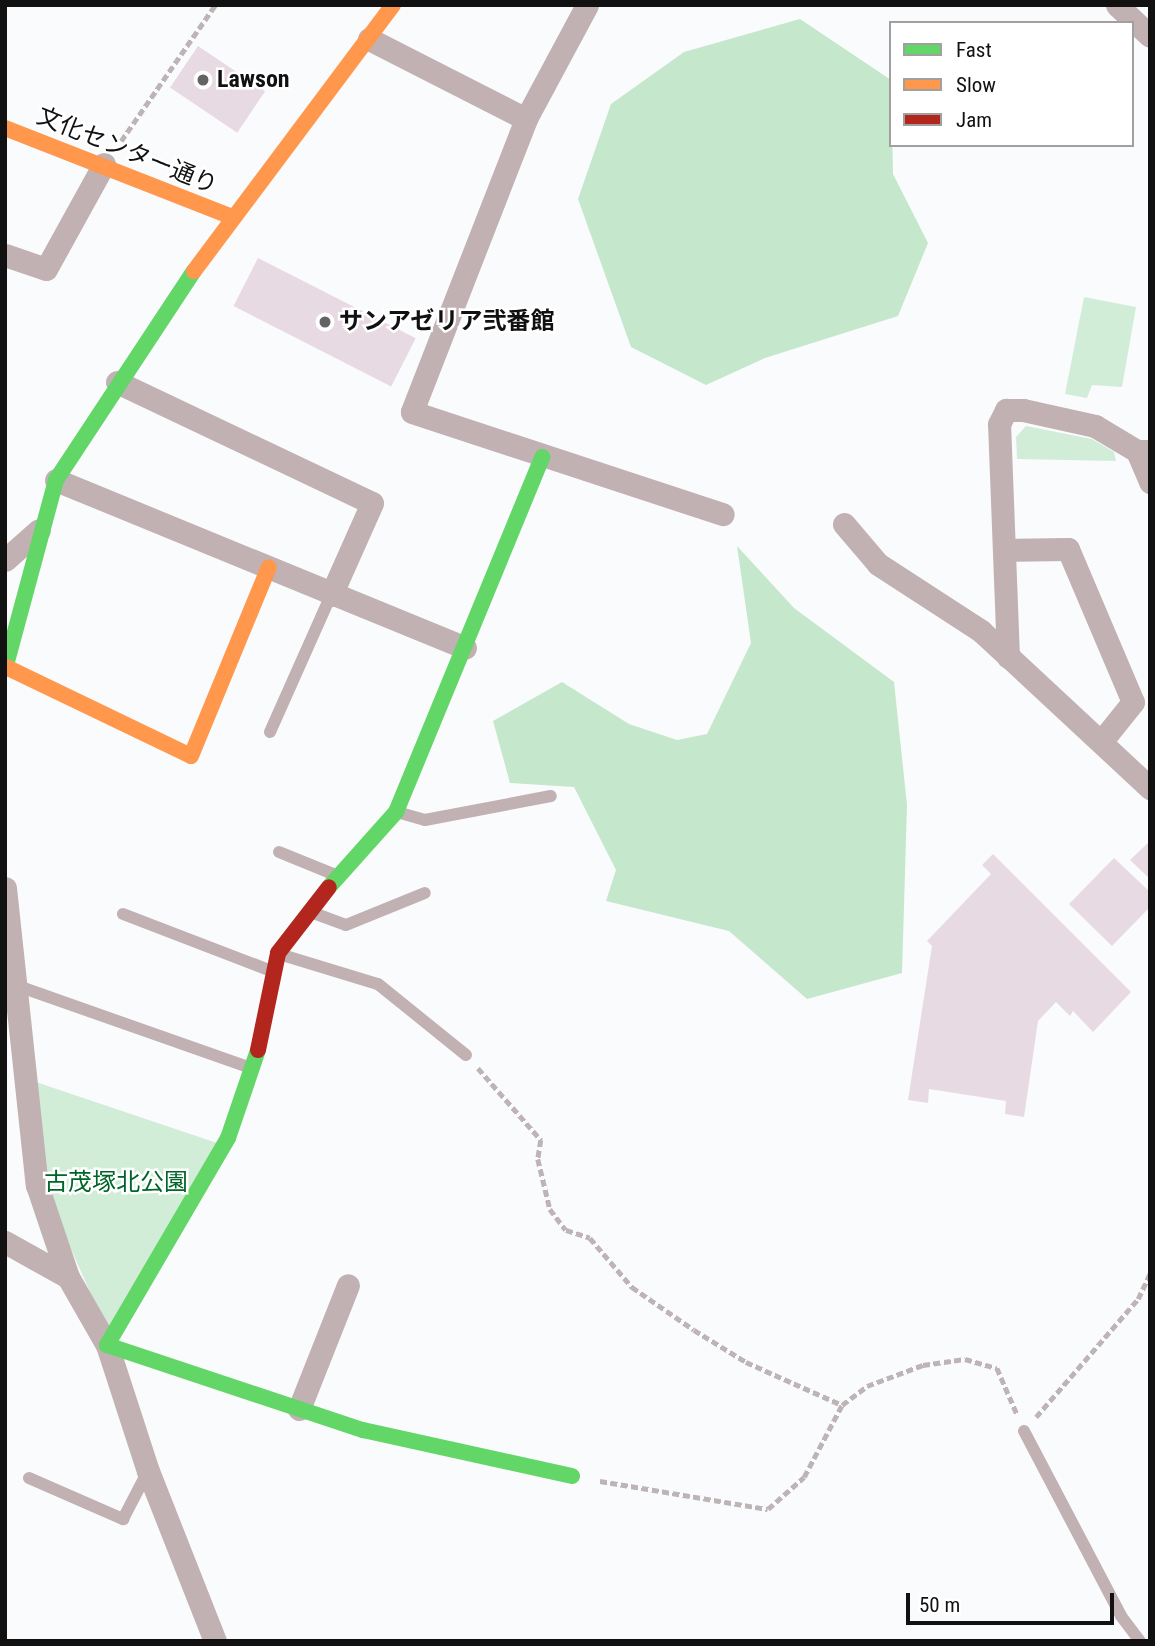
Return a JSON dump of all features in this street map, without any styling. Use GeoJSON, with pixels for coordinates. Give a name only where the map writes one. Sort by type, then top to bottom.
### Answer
{"type":"FeatureCollection","features":[{"type":"Feature","properties":{"kind":"street"},"geometry":{"type":"LineString","coordinates":[[269,567],[191,756],[5,668],[39,530],[56,480],[117,382],[232,217],[393,5]]}},
{"type":"Feature","properties":{"kind":"street"},"geometry":{"type":"LineString","coordinates":[[587,5],[526,119],[412,412],[542,457],[723,514]]}},
{"type":"Feature","properties":{"kind":"street"},"geometry":{"type":"LineString","coordinates":[[1117,5],[1150,36]]}},
{"type":"Feature","properties":{"kind":"street"},"geometry":{"type":"LineString","coordinates":[[369,39],[526,119]]}},
{"type":"Feature","properties":{"kind":"street","name":"文化センター通り"},"geometry":{"type":"LineString","coordinates":[[5,128],[104,164],[232,217]]}},
{"type":"Feature","properties":{"kind":"street"},"geometry":{"type":"LineString","coordinates":[[5,255],[46,269],[104,164]]}},
{"type":"Feature","properties":{"kind":"street"},"geometry":{"type":"LineString","coordinates":[[117,382],[372,503],[331,594]]}},
{"type":"Feature","properties":{"kind":"street"},"geometry":{"type":"LineString","coordinates":[[1009,657],[999,424],[1006,410],[1023,410],[1095,426],[1143,451],[1150,482]]}},
{"type":"Feature","properties":{"kind":"street"},"geometry":{"type":"LineString","coordinates":[[107,1345],[228,1138],[254,1069],[278,953],[308,910],[341,878],[397,812],[542,457]]}},
{"type":"Feature","properties":{"kind":"street"},"geometry":{"type":"LineString","coordinates":[[56,480],[465,648]]}},
{"type":"Feature","properties":{"kind":"street"},"geometry":{"type":"LineString","coordinates":[[844,524],[878,564],[981,631],[1150,788]]}},
{"type":"Feature","properties":{"kind":"street"},"geometry":{"type":"LineString","coordinates":[[5,561],[39,530]]}},
{"type":"Feature","properties":{"kind":"street"},"geometry":{"type":"LineString","coordinates":[[1004,550],[1068,549],[1133,702],[1101,742]]}},
{"type":"Feature","properties":{"kind":"street"},"geometry":{"type":"LineString","coordinates":[[5,888],[37,1185],[68,1277],[107,1345],[148,1471],[215,1641]]}},
{"type":"Feature","properties":{"kind":"street"},"geometry":{"type":"LineString","coordinates":[[5,1242],[68,1277]]}},
{"type":"Feature","properties":{"kind":"street"},"geometry":{"type":"LineString","coordinates":[[299,1409],[348,1285]]}},
{"type":"Feature","properties":{"kind":"street"},"geometry":{"type":"LineString","coordinates":[[107,1345],[363,1430],[572,1476]]}},
{"type":"Feature","properties":{"kind":"lane"},"geometry":{"type":"LineString","coordinates":[[270,732],[331,594]]}},
{"type":"Feature","properties":{"kind":"lane"},"geometry":{"type":"LineString","coordinates":[[397,812],[425,820],[551,796]]}},
{"type":"Feature","properties":{"kind":"lane"},"geometry":{"type":"LineString","coordinates":[[279,852],[341,878]]}},
{"type":"Feature","properties":{"kind":"lane"},"geometry":{"type":"LineString","coordinates":[[308,910],[346,925],[425,893]]}},
{"type":"Feature","properties":{"kind":"lane"},"geometry":{"type":"LineString","coordinates":[[123,914],[274,972]]}},
{"type":"Feature","properties":{"kind":"lane"},"geometry":{"type":"LineString","coordinates":[[278,953],[378,984],[466,1055]]}},
{"type":"Feature","properties":{"kind":"lane"},"geometry":{"type":"LineString","coordinates":[[15,985],[254,1069]]}},
{"type":"Feature","properties":{"kind":"lane"},"geometry":{"type":"LineString","coordinates":[[1024,1431],[1121,1616],[1140,1641]]}},
{"type":"Feature","properties":{"kind":"lane"},"geometry":{"type":"LineString","coordinates":[[29,1478],[122,1519],[148,1471]]}},
{"type":"Feature","properties":{"kind":"path"},"geometry":{"type":"LineString","coordinates":[[104,164],[215,5]]}},
{"type":"Feature","properties":{"kind":"path"},"geometry":{"type":"LineString","coordinates":[[466,1055],[541,1140],[538,1159],[550,1209],[566,1230],[590,1238],[632,1287],[694,1330],[746,1362],[842,1405]]}},
{"type":"Feature","properties":{"kind":"path"},"geometry":{"type":"LineString","coordinates":[[572,1476],[768,1509],[804,1477],[842,1405],[867,1386],[923,1365],[965,1359],[997,1368],[1024,1431],[1138,1299],[1150,1273]]}},
{"type":"Feature","properties":{"kind":"green space"},"geometry":{"type":"Polygon","coordinates":[[[800,19],[889,79],[889,147],[892,147],[893,174],[928,243],[898,316],[765,358],[706,385],[631,347],[578,199],[611,104],[684,52],[800,19]]]}},
{"type":"Feature","properties":{"kind":"green space"},"geometry":{"type":"Polygon","coordinates":[[[1084,297],[1136,307],[1122,387],[1092,385],[1087,398],[1065,394],[1084,297]]]}},
{"type":"Feature","properties":{"kind":"green space"},"geometry":{"type":"Polygon","coordinates":[[[1026,426],[1092,439],[1114,452],[1116,461],[1017,459],[1016,437],[1026,426]]]}},
{"type":"Feature","properties":{"kind":"green space"},"geometry":{"type":"Polygon","coordinates":[[[737,546],[794,608],[894,682],[907,805],[902,973],[807,999],[729,931],[606,901],[616,870],[574,787],[510,783],[493,721],[562,682],[629,724],[677,740],[707,734],[751,643],[737,546]]]}},
{"type":"Feature","properties":{"kind":"green space","name":"古茂塚北公園"},"geometry":{"type":"Polygon","coordinates":[[[30,1080],[217,1143],[108,1333],[42,1183],[30,1080]]]}},
{"type":"Feature","properties":{"kind":"building"},"geometry":{"type":"Polygon","coordinates":[[[198,46],[265,91],[237,133],[170,87],[198,46]]]}},
{"type":"Feature","properties":{"kind":"building","name":"サンアゼリア弐番館"},"geometry":{"type":"Polygon","coordinates":[[[258,258],[416,338],[391,386],[233,306],[258,258]]]}},
{"type":"Feature","properties":{"kind":"building"},"geometry":{"type":"Polygon","coordinates":[[[1150,841],[1150,879],[1130,860],[1150,841]]]}},
{"type":"Feature","properties":{"kind":"building"},"geometry":{"type":"Polygon","coordinates":[[[993,854],[1131,992],[1093,1032],[1073,1011],[1070,1016],[1056,1002],[1038,1021],[1024,1117],[1005,1114],[1006,1101],[929,1089],[928,1103],[908,1100],[932,946],[927,941],[991,874],[982,865],[993,854]]]}},
{"type":"Feature","properties":{"kind":"building"},"geometry":{"type":"Polygon","coordinates":[[[1114,858],[1150,892],[1150,907],[1112,946],[1069,904],[1114,858]]]}},
{"type":"Feature","properties":{"kind":"traffic: fast"},"geometry":{"type":"LineString","coordinates":[[5,669],[56,480],[194,271]]}},
{"type":"Feature","properties":{"kind":"traffic: fast"},"geometry":{"type":"LineString","coordinates":[[329,887],[396,812],[542,457]]}},
{"type":"Feature","properties":{"kind":"traffic: fast"},"geometry":{"type":"LineString","coordinates":[[258,1050],[228,1138],[107,1345],[363,1430],[572,1476]]}},
{"type":"Feature","properties":{"kind":"traffic: slow"},"geometry":{"type":"LineString","coordinates":[[194,271],[393,5]]}},
{"type":"Feature","properties":{"kind":"traffic: slow"},"geometry":{"type":"LineString","coordinates":[[5,128],[232,217]]}},
{"type":"Feature","properties":{"kind":"traffic: slow"},"geometry":{"type":"LineString","coordinates":[[6,667],[191,756],[269,567]]}},
{"type":"Feature","properties":{"kind":"traffic: jam"},"geometry":{"type":"LineString","coordinates":[[258,1050],[278,953],[329,887]]}},
{"type":"Feature","properties":{"kind":"place","name":"Lawson"},"geometry":{"type":"Point","coordinates":[203,80]}},
{"type":"Feature","properties":{"kind":"place","name":"サンアゼリア弐番館"},"geometry":{"type":"Point","coordinates":[325,322]}}]}
